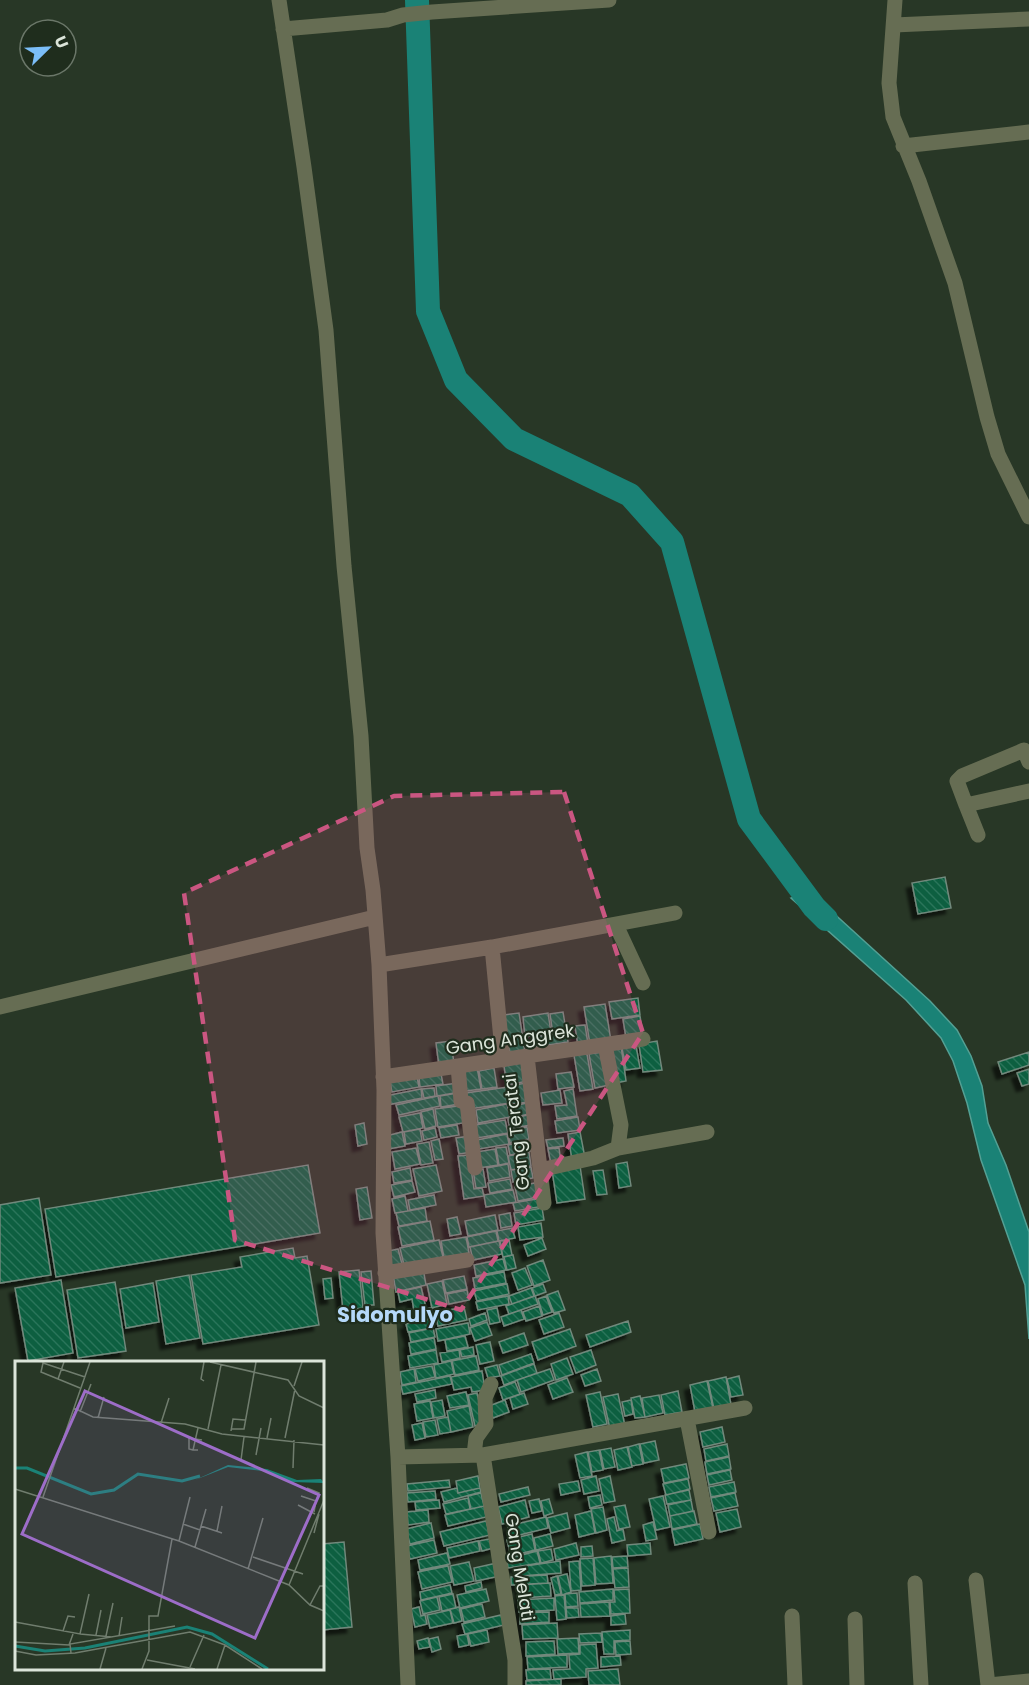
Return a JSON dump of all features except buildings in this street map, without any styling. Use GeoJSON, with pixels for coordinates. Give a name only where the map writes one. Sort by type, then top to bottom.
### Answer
{"type":"FeatureCollection","features":[{"type":"Feature","properties":{"kind":"street"},"geometry":{"type":"LineString","coordinates":[[279,0],[326,330],[344,566],[360,728],[367,848],[379,965],[383,1077],[383,1233],[398,1457],[408,1685]]}},
{"type":"Feature","properties":{"kind":"street"},"geometry":{"type":"LineString","coordinates":[[283,29],[387,20],[403,15],[432,12],[609,0]]}},
{"type":"Feature","properties":{"kind":"street"},"geometry":{"type":"LineString","coordinates":[[895,0],[889,83],[893,117],[919,181],[955,283],[998,454],[1029,517]]}},
{"type":"Feature","properties":{"kind":"street"},"geometry":{"type":"LineString","coordinates":[[894,25],[1029,19]]}},
{"type":"Feature","properties":{"kind":"street"},"geometry":{"type":"LineString","coordinates":[[903,146],[1029,132]]}},
{"type":"Feature","properties":{"kind":"street"},"geometry":{"type":"LineString","coordinates":[[978,835],[957,781],[958,778],[1027,753]]}},
{"type":"Feature","properties":{"kind":"street"},"geometry":{"type":"LineString","coordinates":[[966,805],[1029,791]]}},
{"type":"Feature","properties":{"kind":"street"},"geometry":{"type":"LineString","coordinates":[[379,965],[492,947],[675,913]]}},
{"type":"Feature","properties":{"kind":"street"},"geometry":{"type":"LineString","coordinates":[[0,1007],[375,917]]}},
{"type":"Feature","properties":{"kind":"street"},"geometry":{"type":"LineString","coordinates":[[616,925],[643,983]]}},
{"type":"Feature","properties":{"kind":"street"},"geometry":{"type":"LineString","coordinates":[[492,947],[503,1060]]}},
{"type":"Feature","properties":{"kind":"street","name":"Gang Anggrek"},"geometry":{"type":"LineString","coordinates":[[383,1077],[643,1040]]}},
{"type":"Feature","properties":{"kind":"street"},"geometry":{"type":"LineString","coordinates":[[605,1045],[621,1125],[618,1148]]}},
{"type":"Feature","properties":{"kind":"street","name":"Gang Teratai"},"geometry":{"type":"LineString","coordinates":[[527,1056],[544,1203]]}},
{"type":"Feature","properties":{"kind":"street"},"geometry":{"type":"LineString","coordinates":[[458,1066],[461,1101],[467,1103],[475,1168]]}},
{"type":"Feature","properties":{"kind":"street"},"geometry":{"type":"LineString","coordinates":[[540,1170],[593,1158],[618,1148],[707,1132]]}},
{"type":"Feature","properties":{"kind":"street"},"geometry":{"type":"LineString","coordinates":[[385,1273],[467,1260]]}},
{"type":"Feature","properties":{"kind":"street"},"geometry":{"type":"LineString","coordinates":[[478,1455],[476,1438],[486,1424],[485,1398],[491,1384]]}},
{"type":"Feature","properties":{"kind":"street"},"geometry":{"type":"LineString","coordinates":[[398,1457],[478,1455],[745,1408]]}},
{"type":"Feature","properties":{"kind":"street"},"geometry":{"type":"LineString","coordinates":[[687,1419],[709,1532]]}},
{"type":"Feature","properties":{"kind":"street","name":"Gang Melati"},"geometry":{"type":"LineString","coordinates":[[478,1455],[515,1660],[515,1685]]}},
{"type":"Feature","properties":{"kind":"street"},"geometry":{"type":"LineString","coordinates":[[976,1580],[988,1685],[1029,1681]]}},
{"type":"Feature","properties":{"kind":"street"},"geometry":{"type":"LineString","coordinates":[[915,1583],[921,1685]]}},
{"type":"Feature","properties":{"kind":"street"},"geometry":{"type":"LineString","coordinates":[[792,1616],[795,1685]]}},
{"type":"Feature","properties":{"kind":"street"},"geometry":{"type":"LineString","coordinates":[[855,1619],[857,1685]]}},
{"type":"Feature","properties":{"kind":"highlighted area"},"geometry":{"type":"Polygon","coordinates":[[[564,792],[643,1033],[461,1310],[235,1240],[184,893],[394,796],[564,792]]]}},
{"type":"Feature","properties":{"kind":"water"},"geometry":{"type":"Polygon","coordinates":[[[808,893],[829,909],[930,1001],[957,1030],[971,1056],[982,1086],[988,1123],[1006,1165],[1029,1232],[1029,1339],[1025,1285],[981,1160],[967,1103],[953,1061],[941,1038],[906,1000],[791,898],[808,893]]]}},
{"type":"Feature","properties":{"kind":"waterway"},"geometry":{"type":"LineString","coordinates":[[417,0],[428,311],[456,380],[514,439],[630,495],[672,542],[749,819],[814,907],[826,919]]}},
{"type":"Feature","properties":{"kind":"district","name":"Sidomulyo"},"geometry":{"type":"Point","coordinates":[395,1314]}}]}
